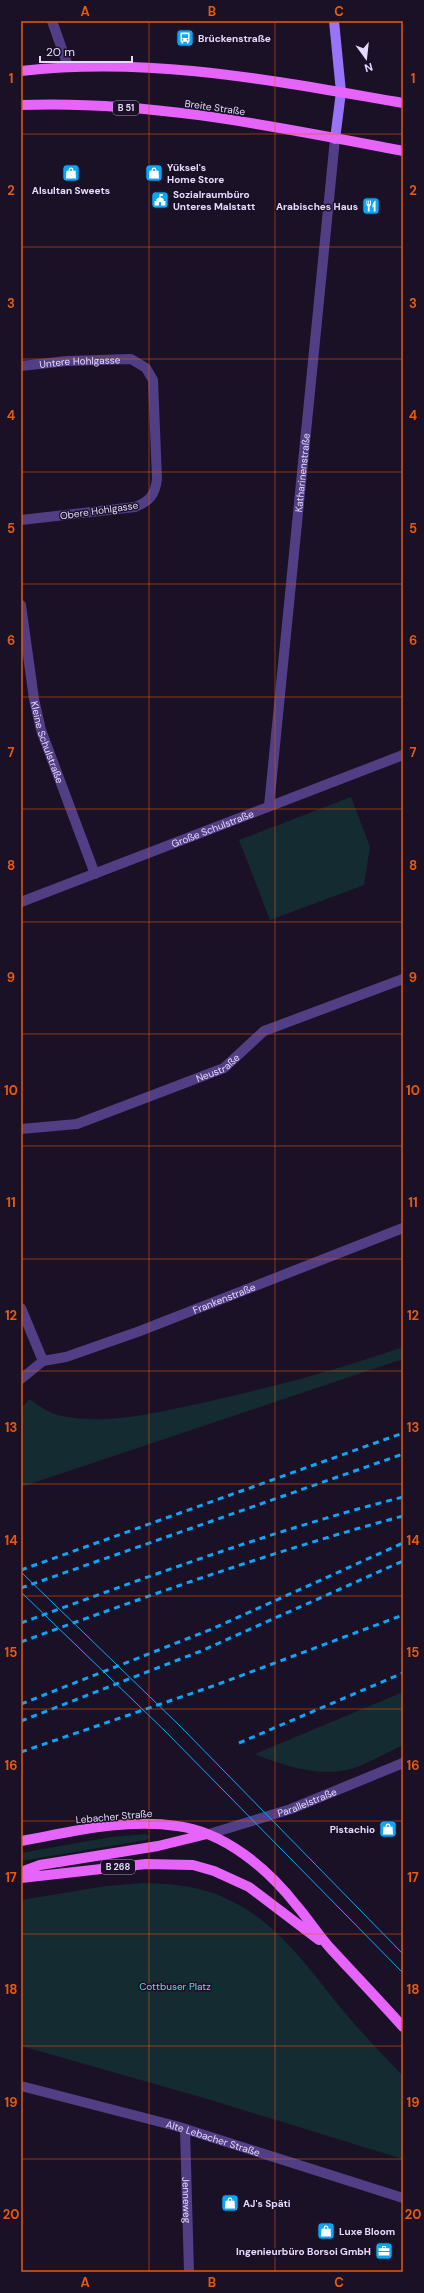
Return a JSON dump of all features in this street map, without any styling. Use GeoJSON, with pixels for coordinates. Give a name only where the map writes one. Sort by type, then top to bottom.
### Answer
{"type":"FeatureCollection","features":[{"type":"Feature","properties":{"kind":"main road"},"geometry":{"type":"LineString","coordinates":[[334,21],[341,92],[335,139]]}},
{"type":"Feature","properties":{"kind":"main road"},"geometry":{"type":"LineString","coordinates":[[21,71],[68,66],[143,66],[191,69],[239,75],[403,103]]}},
{"type":"Feature","properties":{"kind":"main road","name":"Breite Straße"},"geometry":{"type":"LineString","coordinates":[[21,105],[93,105],[140,110],[231,121],[403,151]]}},
{"type":"Feature","properties":{"kind":"main road","name":"Lebacher Straße"},"geometry":{"type":"LineString","coordinates":[[21,1841],[74,1831],[144,1823],[178,1826],[209,1834],[226,1841],[255,1863],[296,1905],[330,1948],[403,2027]]}},
{"type":"Feature","properties":{"kind":"main road","name":"B 268"},"geometry":{"type":"LineString","coordinates":[[21,1872],[40,1865],[158,1846],[209,1834]]}},
{"type":"Feature","properties":{"kind":"main road","name":"Lebacher Straße"},"geometry":{"type":"LineString","coordinates":[[21,1878],[146,1864],[194,1865],[214,1871],[249,1887],[330,1948]]}},
{"type":"Feature","properties":{"kind":"street"},"geometry":{"type":"LineString","coordinates":[[52,21],[68,66]]}},
{"type":"Feature","properties":{"kind":"street","name":"Katharinenstraße"},"geometry":{"type":"LineString","coordinates":[[269,806],[329,179],[335,139]]}},
{"type":"Feature","properties":{"kind":"street","name":"Untere Hohlgasse"},"geometry":{"type":"LineString","coordinates":[[21,366],[67,361],[130,360],[146,368],[153,380]]}},
{"type":"Feature","properties":{"kind":"street","name":"Obere Hohlgasse"},"geometry":{"type":"LineString","coordinates":[[21,520],[135,507],[147,502],[155,493],[157,479],[153,380]]}},
{"type":"Feature","properties":{"kind":"street","name":"Kleine Schulstraße"},"geometry":{"type":"LineString","coordinates":[[21,605],[34,699],[41,730],[95,874]]}},
{"type":"Feature","properties":{"kind":"street","name":"Große Schulstraße"},"geometry":{"type":"LineString","coordinates":[[21,902],[403,755]]}},
{"type":"Feature","properties":{"kind":"street","name":"Neustraße"},"geometry":{"type":"LineString","coordinates":[[21,1129],[77,1124],[217,1071],[224,1068],[264,1031],[403,979]]}},
{"type":"Feature","properties":{"kind":"street","name":"Frankenstraße"},"geometry":{"type":"LineString","coordinates":[[43,1361],[66,1357],[140,1331],[403,1228]]}},
{"type":"Feature","properties":{"kind":"street"},"geometry":{"type":"LineString","coordinates":[[21,1308],[43,1361],[21,1379]]}},
{"type":"Feature","properties":{"kind":"street","name":"Parallelstraße"},"geometry":{"type":"LineString","coordinates":[[209,1834],[291,1808],[403,1763]]}},
{"type":"Feature","properties":{"kind":"street","name":"Alte Lebacher Straße"},"geometry":{"type":"LineString","coordinates":[[21,2086],[185,2129],[403,2198]]}},
{"type":"Feature","properties":{"kind":"street","name":"Jenneweg"},"geometry":{"type":"LineString","coordinates":[[185,2129],[188,2272]]}},
{"type":"Feature","properties":{"kind":"green space"},"geometry":{"type":"Polygon","coordinates":[[[351,797],[370,847],[364,885],[270,920],[239,840],[351,797]]]}},
{"type":"Feature","properties":{"kind":"green space"},"geometry":{"type":"Polygon","coordinates":[[[403,1347],[403,1359],[21,1487],[21,1409],[29,1399],[58,1415],[94,1419],[130,1417],[166,1411],[278,1385],[403,1347]]]}},
{"type":"Feature","properties":{"kind":"green space"},"geometry":{"type":"Polygon","coordinates":[[[403,1692],[403,1745],[360,1766],[335,1772],[311,1771],[288,1766],[255,1754],[403,1692]]]}},
{"type":"Feature","properties":{"kind":"green space"},"geometry":{"type":"Polygon","coordinates":[[[146,1834],[150,1837],[146,1840],[21,1861],[21,1853],[111,1837],[146,1834]]]}},
{"type":"Feature","properties":{"kind":"green space","name":"Cottbuser Platz"},"geometry":{"type":"Polygon","coordinates":[[[144,1883],[187,1886],[207,1891],[227,1899],[260,1919],[288,1944],[352,2021],[403,2076],[403,2159],[204,2098],[21,2046],[21,1900],[106,1886],[144,1883]]]}},
{"type":"Feature","properties":{"kind":"tram line"},"geometry":{"type":"LineString","coordinates":[[21,1572],[180,1726],[403,1954]]}},
{"type":"Feature","properties":{"kind":"tram line"},"geometry":{"type":"LineString","coordinates":[[21,1592],[165,1731],[403,1973]]}},
{"type":"Feature","properties":{"kind":"railway"},"geometry":{"type":"LineString","coordinates":[[21,1570],[403,1433]]}},
{"type":"Feature","properties":{"kind":"railway"},"geometry":{"type":"LineString","coordinates":[[21,1588],[403,1454]]}},
{"type":"Feature","properties":{"kind":"railway"},"geometry":{"type":"LineString","coordinates":[[21,1623],[258,1539],[403,1497]]}},
{"type":"Feature","properties":{"kind":"railway"},"geometry":{"type":"LineString","coordinates":[[21,1642],[258,1559],[403,1516]]}},
{"type":"Feature","properties":{"kind":"railway"},"geometry":{"type":"LineString","coordinates":[[21,1704],[212,1629],[403,1543]]}},
{"type":"Feature","properties":{"kind":"railway"},"geometry":{"type":"LineString","coordinates":[[21,1721],[201,1651],[403,1561]]}},
{"type":"Feature","properties":{"kind":"railway"},"geometry":{"type":"LineString","coordinates":[[21,1752],[216,1685],[403,1615]]}},
{"type":"Feature","properties":{"kind":"railway"},"geometry":{"type":"LineString","coordinates":[[239,1743],[403,1673]]}},
{"type":"Feature","properties":{"kind":"place","name":"Brückenstraße"},"geometry":{"type":"Point","coordinates":[185,38]}},
{"type":"Feature","properties":{"kind":"place","name":"Alsultan Sweets"},"geometry":{"type":"Point","coordinates":[71,173]}},
{"type":"Feature","properties":{"kind":"place","name":"Yüksel's Home Store"},"geometry":{"type":"Point","coordinates":[154,173]}},
{"type":"Feature","properties":{"kind":"place","name":"Sozialraumbüro Unteres Malstatt"},"geometry":{"type":"Point","coordinates":[160,200]}},
{"type":"Feature","properties":{"kind":"place","name":"Arabisches Haus"},"geometry":{"type":"Point","coordinates":[371,206]}},
{"type":"Feature","properties":{"kind":"place","name":"Pistachio"},"geometry":{"type":"Point","coordinates":[388,1829]}},
{"type":"Feature","properties":{"kind":"place","name":"AJ's Späti"},"geometry":{"type":"Point","coordinates":[230,2203]}},
{"type":"Feature","properties":{"kind":"place","name":"Luxe Bloom"},"geometry":{"type":"Point","coordinates":[326,2231]}},
{"type":"Feature","properties":{"kind":"place","name":"Ingenieurbüro Borsoi GmbH"},"geometry":{"type":"Point","coordinates":[384,2251]}}]}
